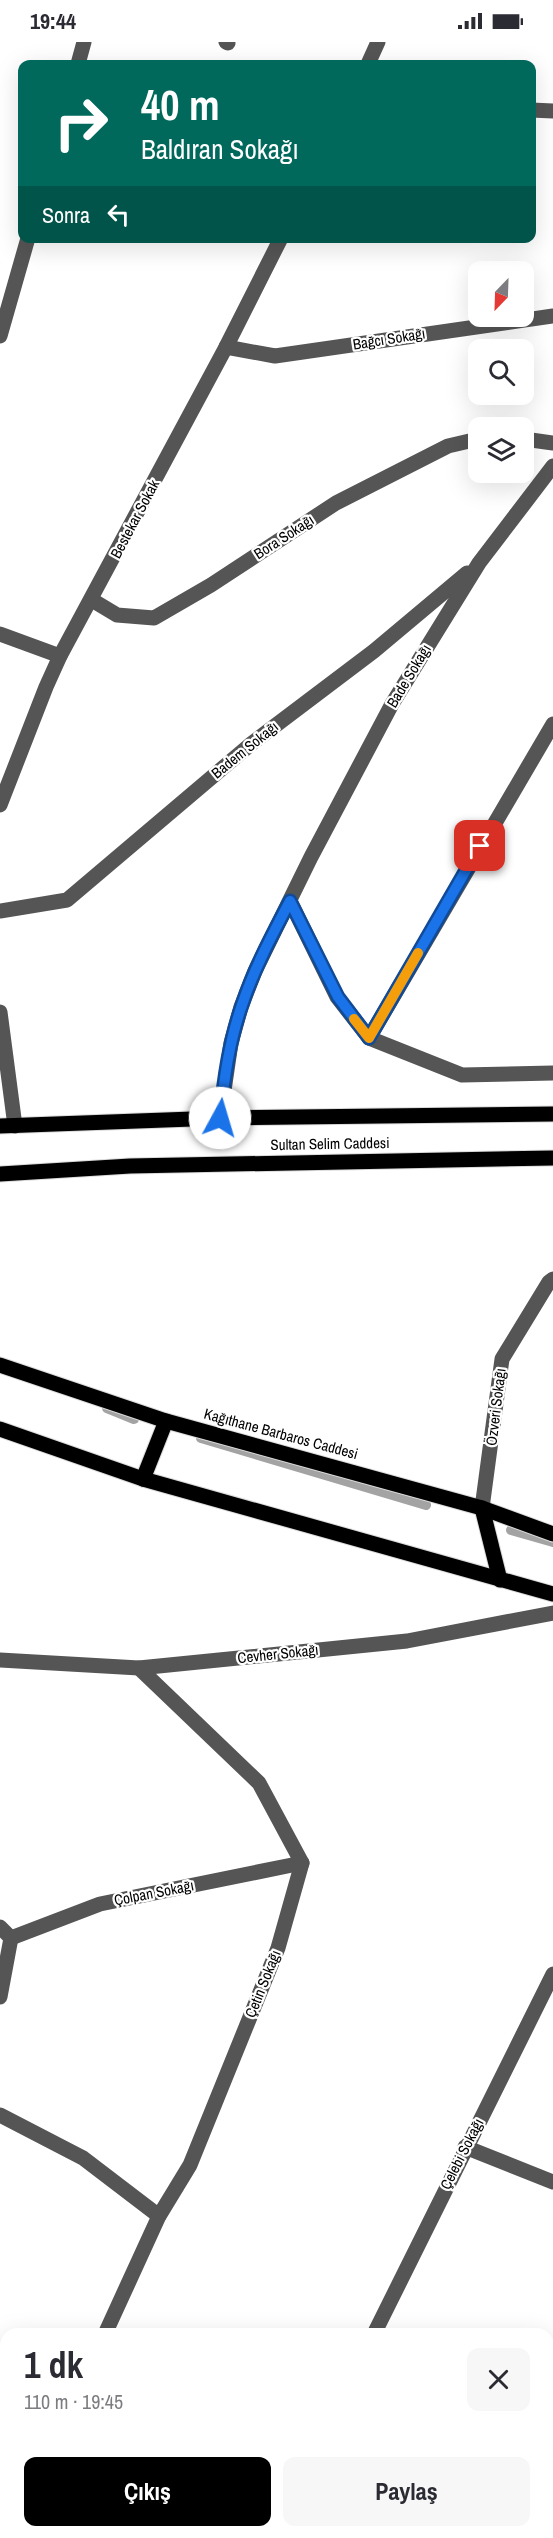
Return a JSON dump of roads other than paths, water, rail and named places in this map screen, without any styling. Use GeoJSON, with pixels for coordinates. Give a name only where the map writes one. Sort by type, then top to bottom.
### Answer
{"type":"FeatureCollection","features":[{"type":"Feature","properties":{"kind":"main road","name":"Sultan Selim Caddesi"},"geometry":{"type":"LineString","coordinates":[[7,1126],[220,1118],[553,1114]]}},
{"type":"Feature","properties":{"kind":"main road","name":"Sultan Selim Caddesi"},"geometry":{"type":"LineString","coordinates":[[0,1174],[130,1166],[553,1158]]}},
{"type":"Feature","properties":{"kind":"main road","name":"Kağıthane Barbaros Caddesi"},"geometry":{"type":"LineString","coordinates":[[0,1365],[166,1421],[482,1509],[553,1534]]}},
{"type":"Feature","properties":{"kind":"main road"},"geometry":{"type":"LineString","coordinates":[[143,1479],[166,1421]]}},
{"type":"Feature","properties":{"kind":"main road"},"geometry":{"type":"LineString","coordinates":[[0,1429],[143,1479],[553,1594]]}},
{"type":"Feature","properties":{"kind":"main road"},"geometry":{"type":"LineString","coordinates":[[482,1509],[500,1580]]}},
{"type":"Feature","properties":{"kind":"street"},"geometry":{"type":"LineString","coordinates":[[79,60],[84,42]]}},
{"type":"Feature","properties":{"kind":"street"},"geometry":{"type":"LineString","coordinates":[[370,60],[378,42]]}},
{"type":"Feature","properties":{"kind":"street"},"geometry":{"type":"LineString","coordinates":[[536,110],[553,111]]}},
{"type":"Feature","properties":{"kind":"street"},"geometry":{"type":"LineString","coordinates":[[0,336],[27,243]]}},
{"type":"Feature","properties":{"kind":"street","name":"Bestekar Sokak"},"geometry":{"type":"LineString","coordinates":[[0,805],[60,656],[226,347],[278,243]]}},
{"type":"Feature","properties":{"kind":"street","name":"Bağcı Sokağı"},"geometry":{"type":"LineString","coordinates":[[226,347],[275,356],[553,316]]}},
{"type":"Feature","properties":{"kind":"street"},"geometry":{"type":"LineString","coordinates":[[534,440],[553,443]]}},
{"type":"Feature","properties":{"kind":"street","name":"Bora Sokağı"},"geometry":{"type":"LineString","coordinates":[[92,600],[117,615],[154,618],[211,585],[336,503],[448,446],[468,441]]}},
{"type":"Feature","properties":{"kind":"street","name":"Bade Sokağı"},"geometry":{"type":"LineString","coordinates":[[220,1118],[229,1052],[241,1007],[255,971],[290,901],[392,704],[479,563],[553,466]]}},
{"type":"Feature","properties":{"kind":"street","name":"Badem Sokağı"},"geometry":{"type":"LineString","coordinates":[[0,911],[67,900],[251,744],[374,651],[479,563]]}},
{"type":"Feature","properties":{"kind":"street"},"geometry":{"type":"LineString","coordinates":[[0,634],[60,656]]}},
{"type":"Feature","properties":{"kind":"street"},"geometry":{"type":"LineString","coordinates":[[369,1038],[553,724]]}},
{"type":"Feature","properties":{"kind":"street"},"geometry":{"type":"LineString","coordinates":[[290,901],[338,997],[369,1038],[462,1075],[553,1073]]}},
{"type":"Feature","properties":{"kind":"street"},"geometry":{"type":"LineString","coordinates":[[0,1012],[7,1126]]}},
{"type":"Feature","properties":{"kind":"street","name":"Özveri Sokağı"},"geometry":{"type":"LineString","coordinates":[[482,1509],[502,1359],[552,1281]]}},
{"type":"Feature","properties":{"kind":"street","name":"Cevher Sokağı"},"geometry":{"type":"LineString","coordinates":[[0,1660],[139,1668],[407,1641],[553,1613]]}},
{"type":"Feature","properties":{"kind":"street"},"geometry":{"type":"LineString","coordinates":[[139,1668],[259,1783],[302,1863]]}},
{"type":"Feature","properties":{"kind":"street","name":"Çolpan Sokağı"},"geometry":{"type":"LineString","coordinates":[[11,1938],[100,1904],[302,1863]]}},
{"type":"Feature","properties":{"kind":"street","name":"Çetin Sokağı"},"geometry":{"type":"LineString","coordinates":[[108,2328],[159,2216],[194,2154],[278,1948],[302,1863]]}},
{"type":"Feature","properties":{"kind":"street"},"geometry":{"type":"LineString","coordinates":[[0,1927],[11,1938],[0,1997]]}},
{"type":"Feature","properties":{"kind":"street","name":"Çelebi Sokağı"},"geometry":{"type":"LineString","coordinates":[[377,2328],[553,1974]]}},
{"type":"Feature","properties":{"kind":"street"},"geometry":{"type":"LineString","coordinates":[[0,2115],[83,2158],[159,2216]]}},
{"type":"Feature","properties":{"kind":"street"},"geometry":{"type":"LineString","coordinates":[[465,2147],[553,2182]]}},
{"type":"Feature","properties":{"kind":"waterway"},"geometry":{"type":"LineString","coordinates":[[107,1408],[134,1419]]}},
{"type":"Feature","properties":{"kind":"waterway"},"geometry":{"type":"LineString","coordinates":[[201,1438],[426,1505]]}},
{"type":"Feature","properties":{"kind":"waterway"},"geometry":{"type":"LineString","coordinates":[[511,1530],[553,1542]]}}]}
